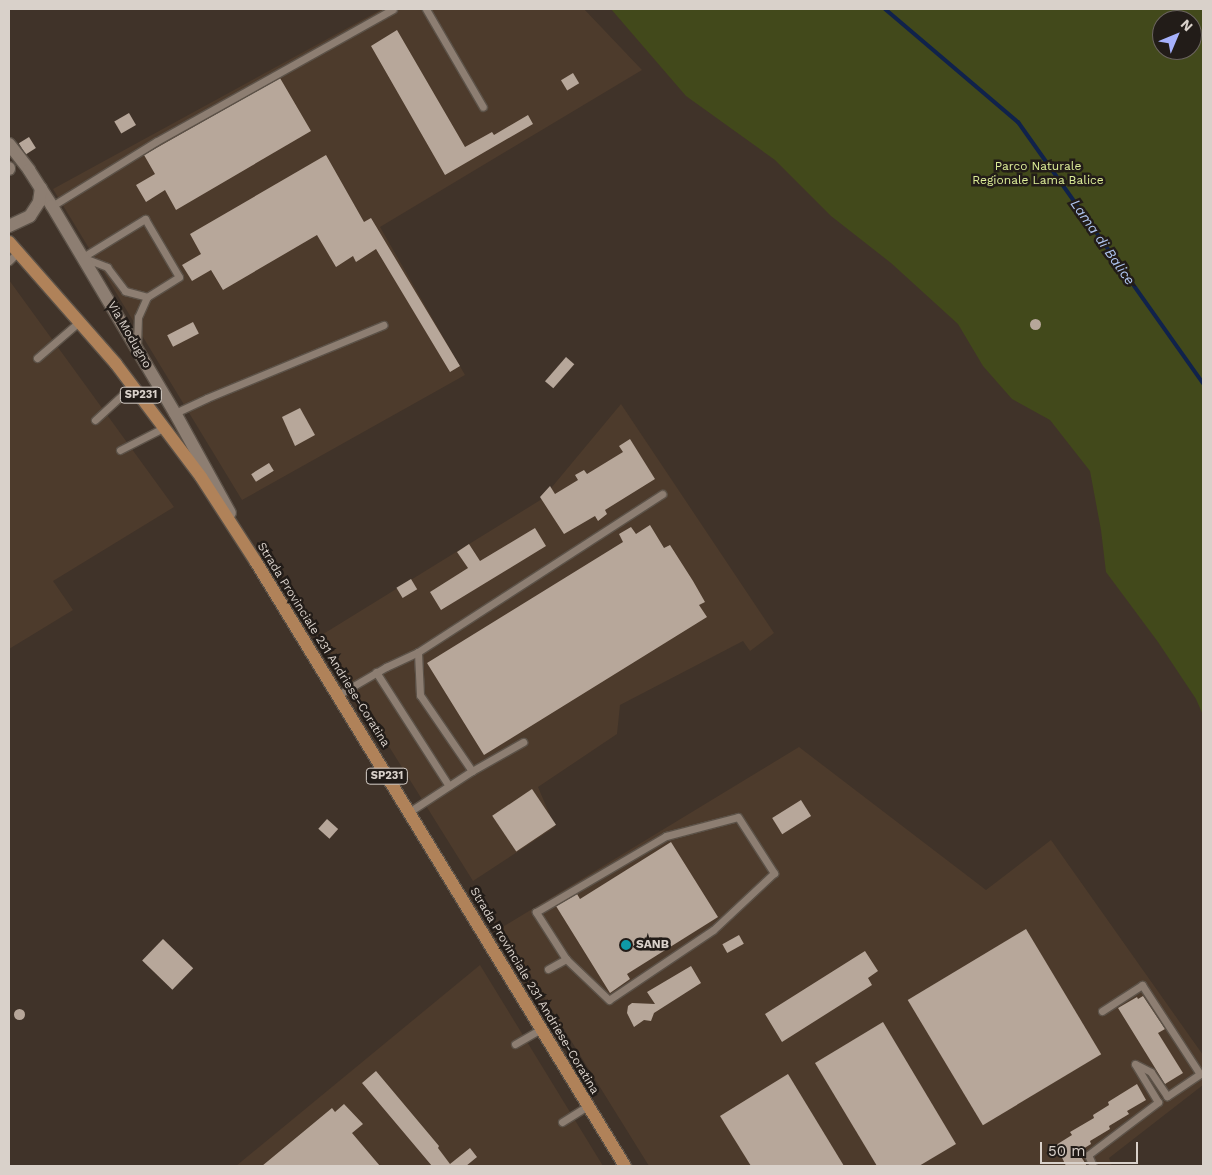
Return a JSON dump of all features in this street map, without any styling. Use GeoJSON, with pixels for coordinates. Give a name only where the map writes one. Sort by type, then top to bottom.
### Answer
{"type":"FeatureCollection","features":[{"type":"Feature","properties":{"kind":"main road","name":"Strada Provinciale 231 Andriese-Coratina"},"geometry":{"type":"LineString","coordinates":[[9,242],[80,321],[133,385],[201,477],[338,695],[625,1166]]}},
{"type":"Feature","properties":{"kind":"street","name":"Via Modugno"},"geometry":{"type":"LineString","coordinates":[[9,144],[41,188],[83,257],[175,414],[256,562]]}},
{"type":"Feature","properties":{"kind":"street"},"geometry":{"type":"LineString","coordinates":[[9,226],[30,216],[39,202],[41,188]]}},
{"type":"Feature","properties":{"kind":"lane"},"geometry":{"type":"LineString","coordinates":[[52,206],[157,140],[392,9]]}},
{"type":"Feature","properties":{"kind":"lane"},"geometry":{"type":"LineString","coordinates":[[426,9],[483,107]]}},
{"type":"Feature","properties":{"kind":"lane"},"geometry":{"type":"LineString","coordinates":[[83,257],[145,218],[179,277],[147,297],[138,317],[137,349]]}},
{"type":"Feature","properties":{"kind":"lane"},"geometry":{"type":"LineString","coordinates":[[9,261],[18,252]]}},
{"type":"Feature","properties":{"kind":"lane"},"geometry":{"type":"LineString","coordinates":[[83,257],[107,267],[125,291],[147,297]]}},
{"type":"Feature","properties":{"kind":"lane"},"geometry":{"type":"LineString","coordinates":[[37,358],[80,321]]}},
{"type":"Feature","properties":{"kind":"lane"},"geometry":{"type":"LineString","coordinates":[[175,414],[206,398],[383,326]]}},
{"type":"Feature","properties":{"kind":"lane"},"geometry":{"type":"LineString","coordinates":[[95,420],[133,385]]}},
{"type":"Feature","properties":{"kind":"lane"},"geometry":{"type":"LineString","coordinates":[[120,450],[165,427]]}},
{"type":"Feature","properties":{"kind":"lane"},"geometry":{"type":"LineString","coordinates":[[338,695],[376,672],[418,652],[662,494]]}},
{"type":"Feature","properties":{"kind":"lane"},"geometry":{"type":"LineString","coordinates":[[418,652],[420,695],[472,771]]}},
{"type":"Feature","properties":{"kind":"lane"},"geometry":{"type":"LineString","coordinates":[[376,672],[449,786]]}},
{"type":"Feature","properties":{"kind":"lane"},"geometry":{"type":"LineString","coordinates":[[409,812],[472,771],[524,742]]}},
{"type":"Feature","properties":{"kind":"lane"},"geometry":{"type":"LineString","coordinates":[[738,817],[774,873],[713,930],[608,1000],[566,959],[536,912],[666,836],[738,817]]}},
{"type":"Feature","properties":{"kind":"lane"},"geometry":{"type":"LineString","coordinates":[[548,969],[566,959]]}},
{"type":"Feature","properties":{"kind":"lane"},"geometry":{"type":"LineString","coordinates":[[1093,1166],[1088,1156],[1158,1102],[1135,1064],[1151,1072],[1167,1096],[1200,1074],[1142,985],[1102,1010]]}},
{"type":"Feature","properties":{"kind":"lane"},"geometry":{"type":"LineString","coordinates":[[515,1044],[541,1028]]}},
{"type":"Feature","properties":{"kind":"lane"},"geometry":{"type":"LineString","coordinates":[[562,1122],[588,1106]]}},
{"type":"Feature","properties":{"kind":"shaded area"},"geometry":{"type":"Polygon","coordinates":[[[382,9],[584,9],[642,70],[380,227],[465,375],[242,500],[53,189],[382,9]]]}},
{"type":"Feature","properties":{"kind":"shaded area"},"geometry":{"type":"Polygon","coordinates":[[[9,280],[174,507],[53,581],[73,610],[9,649],[9,280]]]}},
{"type":"Feature","properties":{"kind":"shaded area"},"geometry":{"type":"Polygon","coordinates":[[[621,404],[774,633],[750,651],[743,641],[620,705],[617,734],[538,787],[555,827],[473,881],[320,636],[542,499],[621,404]]]}},
{"type":"Feature","properties":{"kind":"shaded area"},"geometry":{"type":"Polygon","coordinates":[[[799,747],[986,890],[1051,840],[1203,1055],[1203,1085],[1109,1158],[1112,1166],[649,1166],[501,928],[799,747]]]}},
{"type":"Feature","properties":{"kind":"shaded area"},"geometry":{"type":"Polygon","coordinates":[[[480,965],[603,1166],[236,1166],[480,965]]]}},
{"type":"Feature","properties":{"kind":"green space","name":"Parco Naturale Regionale Lama Balice"},"geometry":{"type":"Polygon","coordinates":[[[611,9],[1203,9],[1203,715],[1196,699],[1158,642],[1106,572],[1101,530],[1090,471],[1050,420],[1012,399],[983,366],[958,324],[891,263],[831,216],[775,160],[686,96],[611,9]]]}},
{"type":"Feature","properties":{"kind":"building"},"geometry":{"type":"Polygon","coordinates":[[[397,30],[465,147],[492,132],[494,135],[528,115],[533,124],[445,175],[371,46],[397,30]]]}},
{"type":"Feature","properties":{"kind":"building"},"geometry":{"type":"Polygon","coordinates":[[[573,73],[579,83],[567,90],[561,80],[573,73]]]}},
{"type":"Feature","properties":{"kind":"building"},"geometry":{"type":"Polygon","coordinates":[[[280,78],[311,131],[176,210],[165,190],[146,202],[136,185],[155,174],[144,155],[280,78]]]}},
{"type":"Feature","properties":{"kind":"building"},"geometry":{"type":"Polygon","coordinates":[[[129,113],[136,125],[121,134],[114,122],[129,113]]]}},
{"type":"Feature","properties":{"kind":"building"},"geometry":{"type":"Polygon","coordinates":[[[29,137],[36,148],[26,154],[19,143],[29,137]]]}},
{"type":"Feature","properties":{"kind":"building"},"geometry":{"type":"Polygon","coordinates":[[[326,155],[364,222],[371,218],[460,366],[450,372],[376,249],[356,262],[353,256],[336,267],[317,235],[223,290],[211,270],[192,281],[182,265],[201,254],[190,234],[326,155]]]}},
{"type":"Feature","properties":{"kind":"building"},"geometry":{"type":"Polygon","coordinates":[[[1035,318],[1041,324],[1035,330],[1029,324],[1035,318]]]}},
{"type":"Feature","properties":{"kind":"building"},"geometry":{"type":"Polygon","coordinates":[[[193,322],[199,334],[173,347],[167,335],[193,322]]]}},
{"type":"Feature","properties":{"kind":"building"},"geometry":{"type":"Polygon","coordinates":[[[566,357],[574,364],[553,388],[545,381],[566,357]]]}},
{"type":"Feature","properties":{"kind":"building"},"geometry":{"type":"Polygon","coordinates":[[[300,408],[315,435],[295,446],[282,417],[300,408]]]}},
{"type":"Feature","properties":{"kind":"building"},"geometry":{"type":"Polygon","coordinates":[[[630,439],[655,479],[605,510],[607,514],[598,521],[595,516],[564,534],[540,497],[550,486],[555,494],[578,480],[575,475],[584,470],[587,474],[623,452],[619,446],[630,439]]]}},
{"type":"Feature","properties":{"kind":"building"},"geometry":{"type":"Polygon","coordinates":[[[269,463],[274,471],[256,482],[251,474],[269,463]]]}},
{"type":"Feature","properties":{"kind":"building"},"geometry":{"type":"Polygon","coordinates":[[[650,525],[664,548],[670,545],[693,581],[705,602],[699,605],[707,617],[484,755],[427,663],[623,542],[619,534],[631,527],[636,534],[650,525]]]}},
{"type":"Feature","properties":{"kind":"building"},"geometry":{"type":"Polygon","coordinates":[[[535,528],[546,546],[441,610],[430,592],[468,568],[457,552],[469,544],[480,561],[535,528]]]}},
{"type":"Feature","properties":{"kind":"building"},"geometry":{"type":"Polygon","coordinates":[[[411,579],[417,589],[403,598],[396,588],[411,579]]]}},
{"type":"Feature","properties":{"kind":"building"},"geometry":{"type":"Polygon","coordinates":[[[532,789],[556,825],[516,851],[492,816],[532,789]]]}},
{"type":"Feature","properties":{"kind":"building"},"geometry":{"type":"Polygon","coordinates":[[[801,800],[811,816],[782,834],[772,818],[801,800]]]}},
{"type":"Feature","properties":{"kind":"building"},"geometry":{"type":"Polygon","coordinates":[[[327,819],[338,829],[329,839],[318,829],[327,819]]]}},
{"type":"Feature","properties":{"kind":"building","name":"SANB"},"geometry":{"type":"Polygon","coordinates":[[[671,842],[718,917],[627,974],[630,979],[610,993],[556,906],[577,894],[580,899],[671,842]]]}},
{"type":"Feature","properties":{"kind":"building"},"geometry":{"type":"Polygon","coordinates":[[[1026,929],[1101,1054],[983,1125],[908,1000],[1026,929]]]}},
{"type":"Feature","properties":{"kind":"building"},"geometry":{"type":"Polygon","coordinates":[[[739,935],[744,944],[727,953],[722,944],[739,935]]]}},
{"type":"Feature","properties":{"kind":"building"},"geometry":{"type":"Polygon","coordinates":[[[163,939],[193,968],[172,990],[142,961],[163,939]]]}},
{"type":"Feature","properties":{"kind":"building"},"geometry":{"type":"Polygon","coordinates":[[[865,951],[878,971],[868,978],[872,985],[782,1042],[765,1014],[865,951]]]}},
{"type":"Feature","properties":{"kind":"building"},"geometry":{"type":"Polygon","coordinates":[[[691,966],[701,983],[654,1013],[651,1021],[644,1020],[634,1027],[627,1013],[628,1006],[632,1003],[655,1004],[647,992],[691,966]]]}},
{"type":"Feature","properties":{"kind":"building"},"geometry":{"type":"Polygon","coordinates":[[[1143,996],[1165,1029],[1158,1033],[1183,1073],[1165,1084],[1118,1008],[1137,997],[1138,999],[1143,996]]]}},
{"type":"Feature","properties":{"kind":"building"},"geometry":{"type":"Polygon","coordinates":[[[19,1008],[25,1014],[19,1020],[13,1014],[19,1008]]]}},
{"type":"Feature","properties":{"kind":"building"},"geometry":{"type":"Polygon","coordinates":[[[883,1022],[956,1144],[919,1166],[877,1166],[815,1063],[883,1022]]]}},
{"type":"Feature","properties":{"kind":"building"},"geometry":{"type":"Polygon","coordinates":[[[376,1071],[439,1146],[438,1148],[450,1164],[470,1148],[477,1157],[466,1166],[432,1166],[362,1083],[376,1071]]]}},
{"type":"Feature","properties":{"kind":"building"},"geometry":{"type":"Polygon","coordinates":[[[788,1074],[844,1166],[751,1166],[720,1116],[788,1074]]]}},
{"type":"Feature","properties":{"kind":"building"},"geometry":{"type":"Polygon","coordinates":[[[1137,1084],[1146,1100],[1127,1111],[1129,1114],[1109,1126],[1110,1129],[1090,1141],[1091,1144],[1078,1152],[1087,1166],[1066,1166],[1056,1145],[1072,1135],[1070,1132],[1094,1118],[1093,1115],[1109,1105],[1108,1102],[1137,1084]]]}},
{"type":"Feature","properties":{"kind":"building"},"geometry":{"type":"Polygon","coordinates":[[[344,1104],[363,1124],[352,1133],[380,1166],[262,1166],[332,1108],[335,1112],[344,1104]]]}},
{"type":"Feature","properties":{"kind":"waterway","name":"Lama di Balice"},"geometry":{"type":"LineString","coordinates":[[885,9],[1018,122],[1203,383]]}},
{"type":"Feature","properties":{"kind":"place","name":"SANB"},"geometry":{"type":"Point","coordinates":[626,945]}}]}
